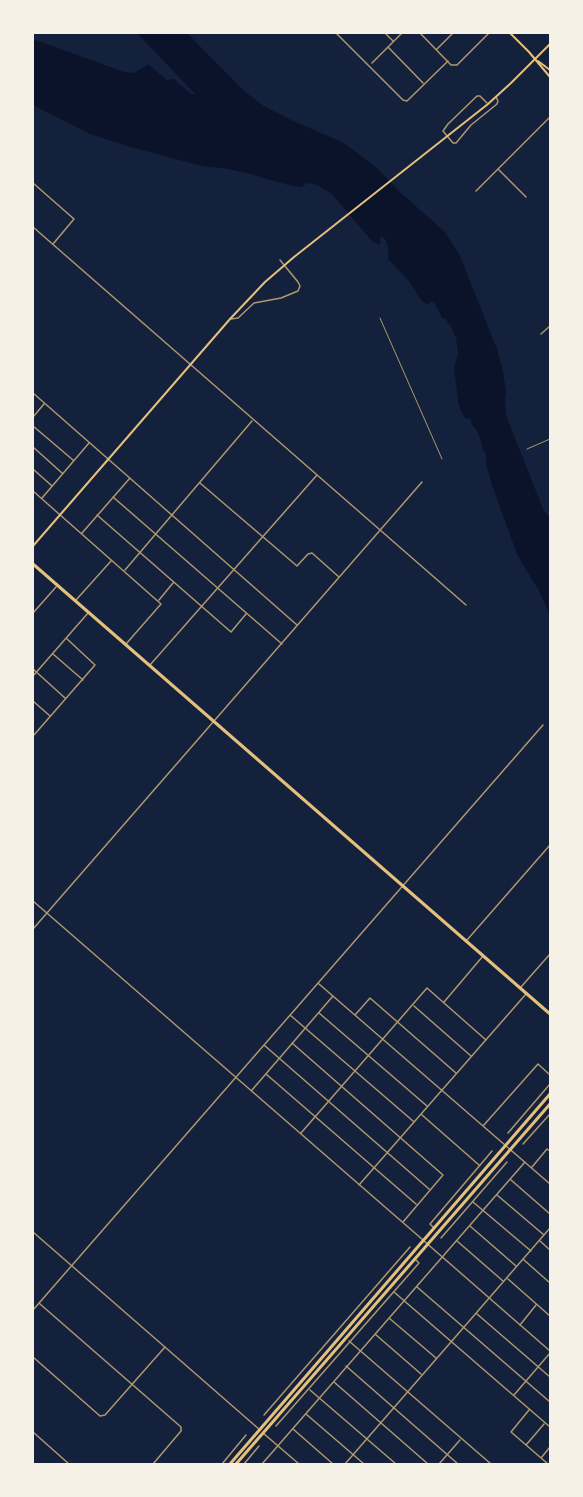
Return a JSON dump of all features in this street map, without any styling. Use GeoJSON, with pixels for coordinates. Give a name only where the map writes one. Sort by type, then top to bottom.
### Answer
{"type":"FeatureCollection","features":[{"type":"Feature","properties":{"kind":"highway"},"geometry":{"type":"LineString","coordinates":[[33,564],[550,1014]]}},
{"type":"Feature","properties":{"kind":"highway"},"geometry":{"type":"LineString","coordinates":[[230,1464],[550,1094]]}},
{"type":"Feature","properties":{"kind":"highway"},"geometry":{"type":"LineString","coordinates":[[236,1464],[550,1104]]}},
{"type":"Feature","properties":{"kind":"main road"},"geometry":{"type":"LineString","coordinates":[[510,33],[550,76]]}},
{"type":"Feature","properties":{"kind":"main road"},"geometry":{"type":"LineString","coordinates":[[33,546],[230,319],[265,282],[287,262],[488,104],[550,44]]}},
{"type":"Feature","properties":{"kind":"main road"},"geometry":{"type":"LineString","coordinates":[[535,59],[550,70]]}},
{"type":"Feature","properties":{"kind":"street"},"geometry":{"type":"LineString","coordinates":[[336,33],[403,100],[407,100],[448,61]]}},
{"type":"Feature","properties":{"kind":"street"},"geometry":{"type":"LineString","coordinates":[[385,33],[393,41]]}},
{"type":"Feature","properties":{"kind":"street"},"geometry":{"type":"LineString","coordinates":[[372,63],[402,33]]}},
{"type":"Feature","properties":{"kind":"street"},"geometry":{"type":"LineString","coordinates":[[420,33],[451,65],[457,65],[489,33]]}},
{"type":"Feature","properties":{"kind":"street"},"geometry":{"type":"LineString","coordinates":[[436,50],[453,33]]}},
{"type":"Feature","properties":{"kind":"street"},"geometry":{"type":"LineString","coordinates":[[388,47],[424,84]]}},
{"type":"Feature","properties":{"kind":"street"},"geometry":{"type":"LineString","coordinates":[[488,104],[477,96],[448,124],[444,131],[453,143],[456,143],[471,125],[497,104],[496,96]]}},
{"type":"Feature","properties":{"kind":"street"},"geometry":{"type":"LineString","coordinates":[[476,191],[550,117]]}},
{"type":"Feature","properties":{"kind":"street"},"geometry":{"type":"LineString","coordinates":[[498,169],[526,197]]}},
{"type":"Feature","properties":{"kind":"street"},"geometry":{"type":"LineString","coordinates":[[33,183],[74,219],[52,244]]}},
{"type":"Feature","properties":{"kind":"street"},"geometry":{"type":"LineString","coordinates":[[33,227],[466,605]]}},
{"type":"Feature","properties":{"kind":"street"},"geometry":{"type":"LineString","coordinates":[[230,319],[238,318],[254,303],[281,298],[298,291],[300,286],[298,282],[280,260]]}},
{"type":"Feature","properties":{"kind":"street"},"geometry":{"type":"LineString","coordinates":[[380,318],[442,459]]}},
{"type":"Feature","properties":{"kind":"street"},"geometry":{"type":"LineString","coordinates":[[542,334],[550,326]]}},
{"type":"Feature","properties":{"kind":"street"},"geometry":{"type":"LineString","coordinates":[[33,393],[298,625]]}},
{"type":"Feature","properties":{"kind":"street"},"geometry":{"type":"LineString","coordinates":[[33,417],[44,403]]}},
{"type":"Feature","properties":{"kind":"street"},"geometry":{"type":"LineString","coordinates":[[124,571],[253,420]]}},
{"type":"Feature","properties":{"kind":"street"},"geometry":{"type":"LineString","coordinates":[[33,426],[74,461]]}},
{"type":"Feature","properties":{"kind":"street"},"geometry":{"type":"LineString","coordinates":[[527,449],[550,439]]}},
{"type":"Feature","properties":{"kind":"street"},"geometry":{"type":"LineString","coordinates":[[42,498],[89,442]]}},
{"type":"Feature","properties":{"kind":"street"},"geometry":{"type":"LineString","coordinates":[[33,447],[63,473]]}},
{"type":"Feature","properties":{"kind":"street"},"geometry":{"type":"LineString","coordinates":[[33,469],[52,486]]}},
{"type":"Feature","properties":{"kind":"street"},"geometry":{"type":"LineString","coordinates":[[150,666],[317,475]]}},
{"type":"Feature","properties":{"kind":"street"},"geometry":{"type":"LineString","coordinates":[[81,534],[130,478]]}},
{"type":"Feature","properties":{"kind":"street"},"geometry":{"type":"LineString","coordinates":[[200,482],[297,566],[308,554],[312,553],[339,577]]}},
{"type":"Feature","properties":{"kind":"street"},"geometry":{"type":"LineString","coordinates":[[33,929],[422,482]]}},
{"type":"Feature","properties":{"kind":"street"},"geometry":{"type":"LineString","coordinates":[[33,490],[162,604],[125,645]]}},
{"type":"Feature","properties":{"kind":"street"},"geometry":{"type":"LineString","coordinates":[[113,497],[282,644]]}},
{"type":"Feature","properties":{"kind":"street"},"geometry":{"type":"LineString","coordinates":[[97,515],[231,632],[247,613]]}},
{"type":"Feature","properties":{"kind":"street"},"geometry":{"type":"LineString","coordinates":[[75,601],[112,560]]}},
{"type":"Feature","properties":{"kind":"street"},"geometry":{"type":"LineString","coordinates":[[158,601],[174,582]]}},
{"type":"Feature","properties":{"kind":"street"},"geometry":{"type":"LineString","coordinates":[[33,614],[57,585]]}},
{"type":"Feature","properties":{"kind":"street"},"geometry":{"type":"LineString","coordinates":[[33,676],[88,612]]}},
{"type":"Feature","properties":{"kind":"street"},"geometry":{"type":"LineString","coordinates":[[33,734],[51,717],[95,665],[66,638]]}},
{"type":"Feature","properties":{"kind":"street"},"geometry":{"type":"LineString","coordinates":[[52,654],[83,680]]}},
{"type":"Feature","properties":{"kind":"street"},"geometry":{"type":"LineString","coordinates":[[33,669],[66,699]]}},
{"type":"Feature","properties":{"kind":"street"},"geometry":{"type":"LineString","coordinates":[[33,701],[51,717]]}},
{"type":"Feature","properties":{"kind":"street"},"geometry":{"type":"LineString","coordinates":[[33,1310],[543,725]]}},
{"type":"Feature","properties":{"kind":"street"},"geometry":{"type":"LineString","coordinates":[[466,941],[550,845]]}},
{"type":"Feature","properties":{"kind":"street"},"geometry":{"type":"LineString","coordinates":[[33,901],[550,1352],[514,1395]]}},
{"type":"Feature","properties":{"kind":"street"},"geometry":{"type":"LineString","coordinates":[[520,988],[550,954]]}},
{"type":"Feature","properties":{"kind":"street"},"geometry":{"type":"LineString","coordinates":[[443,1002],[483,956]]}},
{"type":"Feature","properties":{"kind":"street"},"geometry":{"type":"LineString","coordinates":[[318,983],[550,1184]]}},
{"type":"Feature","properties":{"kind":"street"},"geometry":{"type":"LineString","coordinates":[[300,1133],[427,988],[486,1040]]}},
{"type":"Feature","properties":{"kind":"street"},"geometry":{"type":"LineString","coordinates":[[359,1185],[527,994]]}},
{"type":"Feature","properties":{"kind":"street"},"geometry":{"type":"LineString","coordinates":[[252,1091],[333,996]]}},
{"type":"Feature","properties":{"kind":"street"},"geometry":{"type":"LineString","coordinates":[[355,1016],[370,998],[457,1073]]}},
{"type":"Feature","properties":{"kind":"street"},"geometry":{"type":"LineString","coordinates":[[412,1005],[472,1056]]}},
{"type":"Feature","properties":{"kind":"street"},"geometry":{"type":"LineString","coordinates":[[319,1012],[428,1106]]}},
{"type":"Feature","properties":{"kind":"street"},"geometry":{"type":"LineString","coordinates":[[291,1015],[414,1122]]}},
{"type":"Feature","properties":{"kind":"street"},"geometry":{"type":"LineString","coordinates":[[292,1043],[443,1175],[402,1222]]}},
{"type":"Feature","properties":{"kind":"street"},"geometry":{"type":"LineString","coordinates":[[264,1045],[430,1190]]}},
{"type":"Feature","properties":{"kind":"street"},"geometry":{"type":"LineString","coordinates":[[483,1126],[538,1064],[550,1075]]}},
{"type":"Feature","properties":{"kind":"street"},"geometry":{"type":"LineString","coordinates":[[266,1074],[417,1205]]}},
{"type":"Feature","properties":{"kind":"street"},"geometry":{"type":"LineString","coordinates":[[508,1133],[550,1084]]}},
{"type":"Feature","properties":{"kind":"street"},"geometry":{"type":"LineString","coordinates":[[421,1114],[486,1168]]}},
{"type":"Feature","properties":{"kind":"street"},"geometry":{"type":"LineString","coordinates":[[523,1144],[550,1114]]}},
{"type":"Feature","properties":{"kind":"street"},"geometry":{"type":"LineString","coordinates":[[514,1126],[519,1130]]}},
{"type":"Feature","properties":{"kind":"street"},"geometry":{"type":"LineString","coordinates":[[531,1167],[547,1149],[550,1152]]}},
{"type":"Feature","properties":{"kind":"street"},"geometry":{"type":"LineString","coordinates":[[434,1228],[430,1224],[492,1151]]}},
{"type":"Feature","properties":{"kind":"street"},"geometry":{"type":"LineString","coordinates":[[441,1238],[507,1161]]}},
{"type":"Feature","properties":{"kind":"street"},"geometry":{"type":"LineString","coordinates":[[263,1463],[525,1162]]}},
{"type":"Feature","properties":{"kind":"street"},"geometry":{"type":"LineString","coordinates":[[497,1164],[501,1168]]}},
{"type":"Feature","properties":{"kind":"street"},"geometry":{"type":"LineString","coordinates":[[510,1179],[550,1214]]}},
{"type":"Feature","properties":{"kind":"street"},"geometry":{"type":"LineString","coordinates":[[497,1194],[544,1235]]}},
{"type":"Feature","properties":{"kind":"street"},"geometry":{"type":"LineString","coordinates":[[472,1201],[531,1251]]}},
{"type":"Feature","properties":{"kind":"street"},"geometry":{"type":"LineString","coordinates":[[446,1223],[450,1227]]}},
{"type":"Feature","properties":{"kind":"street"},"geometry":{"type":"LineString","coordinates":[[470,1225],[517,1266]]}},
{"type":"Feature","properties":{"kind":"street"},"geometry":{"type":"LineString","coordinates":[[345,1464],[550,1228]]}},
{"type":"Feature","properties":{"kind":"street"},"geometry":{"type":"LineString","coordinates":[[33,1232],[299,1464]]}},
{"type":"Feature","properties":{"kind":"street"},"geometry":{"type":"LineString","coordinates":[[456,1240],[504,1282]]}},
{"type":"Feature","properties":{"kind":"street"},"geometry":{"type":"LineString","coordinates":[[539,1241],[550,1250]]}},
{"type":"Feature","properties":{"kind":"street"},"geometry":{"type":"LineString","coordinates":[[264,1415],[410,1247]]}},
{"type":"Feature","properties":{"kind":"street"},"geometry":{"type":"LineString","coordinates":[[276,1426],[418,1263],[415,1258]]}},
{"type":"Feature","properties":{"kind":"street"},"geometry":{"type":"LineString","coordinates":[[399,1260],[403,1263]]}},
{"type":"Feature","properties":{"kind":"street"},"geometry":{"type":"LineString","coordinates":[[523,1260],[550,1283]]}},
{"type":"Feature","properties":{"kind":"street"},"geometry":{"type":"LineString","coordinates":[[507,1278],[550,1316]]}},
{"type":"Feature","properties":{"kind":"street"},"geometry":{"type":"LineString","coordinates":[[416,1286],[550,1402]]}},
{"type":"Feature","properties":{"kind":"street"},"geometry":{"type":"LineString","coordinates":[[394,1291],[550,1427]]}},
{"type":"Feature","properties":{"kind":"street"},"geometry":{"type":"LineString","coordinates":[[39,1303],[181,1427],[181,1431],[153,1464]]}},
{"type":"Feature","properties":{"kind":"street"},"geometry":{"type":"LineString","coordinates":[[520,1325],[536,1304]]}},
{"type":"Feature","properties":{"kind":"street"},"geometry":{"type":"LineString","coordinates":[[369,1310],[373,1314]]}},
{"type":"Feature","properties":{"kind":"street"},"geometry":{"type":"LineString","coordinates":[[476,1314],[550,1377]]}},
{"type":"Feature","properties":{"kind":"street"},"geometry":{"type":"LineString","coordinates":[[388,1317],[437,1358]]}},
{"type":"Feature","properties":{"kind":"street"},"geometry":{"type":"LineString","coordinates":[[374,1334],[423,1375]]}},
{"type":"Feature","properties":{"kind":"street"},"geometry":{"type":"LineString","coordinates":[[349,1341],[491,1464]]}},
{"type":"Feature","properties":{"kind":"street"},"geometry":{"type":"LineString","coordinates":[[325,1344],[329,1348]]}},
{"type":"Feature","properties":{"kind":"street"},"geometry":{"type":"LineString","coordinates":[[33,1357],[100,1416],[105,1416],[165,1347]]}},
{"type":"Feature","properties":{"kind":"street"},"geometry":{"type":"LineString","coordinates":[[346,1366],[458,1464]]}},
{"type":"Feature","properties":{"kind":"street"},"geometry":{"type":"LineString","coordinates":[[333,1382],[428,1464]]}},
{"type":"Feature","properties":{"kind":"street"},"geometry":{"type":"LineString","coordinates":[[309,1389],[396,1464]]}},
{"type":"Feature","properties":{"kind":"street"},"geometry":{"type":"LineString","coordinates":[[272,1406],[276,1409]]}},
{"type":"Feature","properties":{"kind":"street"},"geometry":{"type":"LineString","coordinates":[[282,1410],[287,1414]]}},
{"type":"Feature","properties":{"kind":"street"},"geometry":{"type":"LineString","coordinates":[[530,1410],[511,1432],[548,1464]]}},
{"type":"Feature","properties":{"kind":"street"},"geometry":{"type":"LineString","coordinates":[[305,1413],[364,1464]]}},
{"type":"Feature","properties":{"kind":"street"},"geometry":{"type":"LineString","coordinates":[[526,1445],[545,1423]]}},
{"type":"Feature","properties":{"kind":"street"},"geometry":{"type":"LineString","coordinates":[[292,1428],[333,1464]]}},
{"type":"Feature","properties":{"kind":"street"},"geometry":{"type":"LineString","coordinates":[[33,1432],[69,1464]]}},
{"type":"Feature","properties":{"kind":"street"},"geometry":{"type":"LineString","coordinates":[[222,1464],[246,1435]]}},
{"type":"Feature","properties":{"kind":"street"},"geometry":{"type":"LineString","coordinates":[[439,1464],[461,1438]]}},
{"type":"Feature","properties":{"kind":"street"},"geometry":{"type":"LineString","coordinates":[[244,1464],[259,1446]]}},
{"type":"Feature","properties":{"kind":"street"},"geometry":{"type":"LineString","coordinates":[[541,1458],[550,1447]]}},
{"type":"Feature","properties":{"kind":"street"},"geometry":{"type":"LineString","coordinates":[[247,1452],[251,1455]]}},
{"type":"Feature","properties":{"kind":"water"},"geometry":{"type":"Polygon","coordinates":[[[137,33],[187,33],[245,92],[264,106],[289,119],[344,143],[377,168],[445,232],[460,256],[497,349],[506,392],[506,415],[543,509],[550,518],[550,619],[539,591],[518,556],[491,482],[486,454],[476,429],[471,419],[465,418],[460,409],[454,367],[458,354],[456,338],[434,303],[430,302],[428,305],[422,301],[408,280],[388,259],[386,240],[381,236],[380,245],[372,241],[332,194],[317,185],[308,183],[301,187],[288,185],[127,146],[90,134],[33,105],[33,39],[124,72],[134,73],[148,64],[167,80],[174,79],[191,94],[195,94],[137,33]]]}}]}
